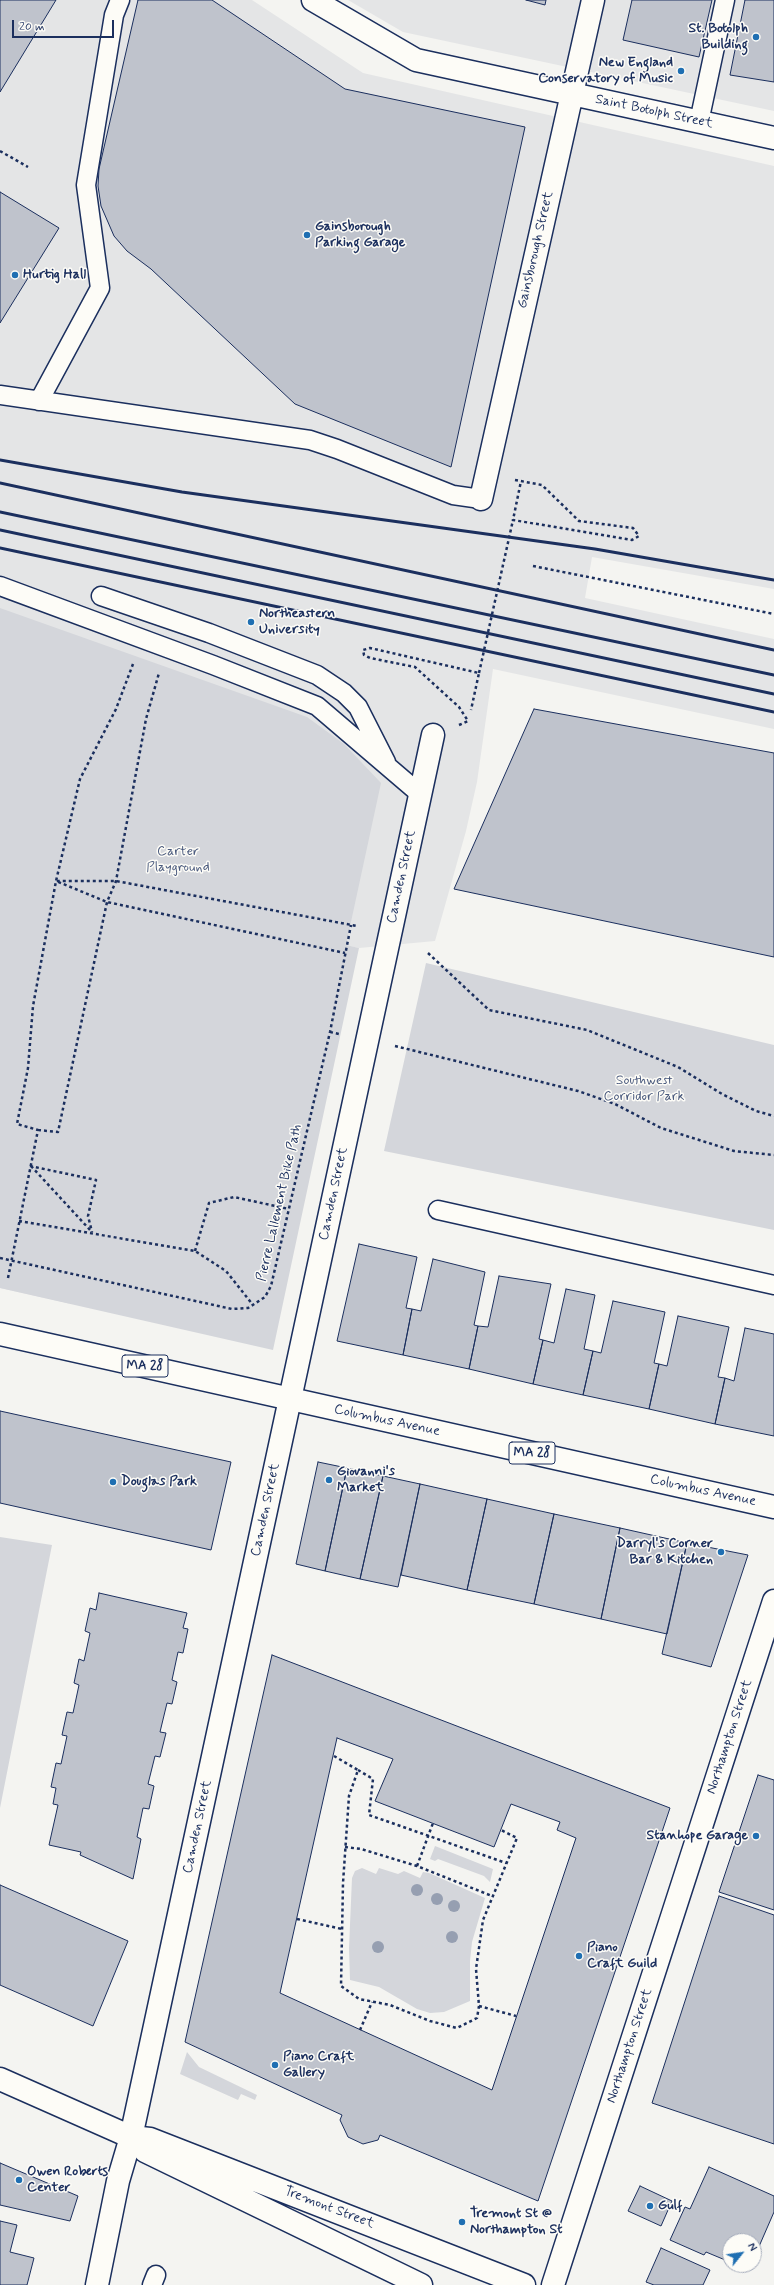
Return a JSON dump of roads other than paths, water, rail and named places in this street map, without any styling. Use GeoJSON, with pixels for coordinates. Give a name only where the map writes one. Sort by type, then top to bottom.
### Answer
{"type":"FeatureCollection","features":[{"type":"Feature","properties":{"kind":"street","name":"Saint Botolph Street"},"geometry":{"type":"LineString","coordinates":[[313,0],[362,30],[416,60],[774,138]]}},
{"type":"Feature","properties":{"kind":"street","name":"Gainsborough Street"},"geometry":{"type":"LineString","coordinates":[[481,499],[485,474],[593,0]]}},
{"type":"Feature","properties":{"kind":"street","name":"Camden Street"},"geometry":{"type":"LineString","coordinates":[[97,2285],[118,2181],[131,2137],[432,735]]}},
{"type":"Feature","properties":{"kind":"street","name":"Columbus Avenue"},"geometry":{"type":"LineString","coordinates":[[0,1334],[774,1507]]}},
{"type":"Feature","properties":{"kind":"street","name":"Northampton Street"},"geometry":{"type":"LineString","coordinates":[[553,2285],[774,1601]]}},
{"type":"Feature","properties":{"kind":"street","name":"Tremont Street"},"geometry":{"type":"LineString","coordinates":[[0,2079],[131,2137],[150,2139],[524,2285]]}},
{"type":"Feature","properties":{"kind":"street","name":"Tremont Street"},"geometry":{"type":"LineString","coordinates":[[131,2137],[142,2149],[421,2285]]}},
{"type":"Feature","properties":{"kind":"lane"},"geometry":{"type":"LineString","coordinates":[[39,401],[100,288],[86,184],[114,14],[120,0]]}},
{"type":"Feature","properties":{"kind":"lane"},"geometry":{"type":"LineString","coordinates":[[699,122],[725,0]]}},
{"type":"Feature","properties":{"kind":"lane"},"geometry":{"type":"LineString","coordinates":[[0,395],[310,440],[344,451],[453,495],[481,499]]}},
{"type":"Feature","properties":{"kind":"lane"},"geometry":{"type":"LineString","coordinates":[[0,586],[317,706],[420,794]]}},
{"type":"Feature","properties":{"kind":"lane"},"geometry":{"type":"LineString","coordinates":[[101,596],[209,632],[317,675],[344,694],[358,707],[389,768]]}},
{"type":"Feature","properties":{"kind":"lane"},"geometry":{"type":"LineString","coordinates":[[438,1210],[774,1286]]}},
{"type":"Feature","properties":{"kind":"railway"},"geometry":{"type":"LineString","coordinates":[[0,460],[182,492],[595,549],[774,580]]}},
{"type":"Feature","properties":{"kind":"railway"},"geometry":{"type":"LineString","coordinates":[[0,483],[774,650]]}},
{"type":"Feature","properties":{"kind":"railway"},"geometry":{"type":"LineString","coordinates":[[0,512],[774,675]]}},
{"type":"Feature","properties":{"kind":"railway"},"geometry":{"type":"LineString","coordinates":[[0,530],[774,694]]}},
{"type":"Feature","properties":{"kind":"railway"},"geometry":{"type":"LineString","coordinates":[[0,548],[774,712]]}},
{"type":"Feature","properties":{"kind":"place","name":"St. Botolph Building"},"geometry":{"type":"Point","coordinates":[756,37]}},
{"type":"Feature","properties":{"kind":"place","name":"New England Conservatory of Music"},"geometry":{"type":"Point","coordinates":[681,71]}},
{"type":"Feature","properties":{"kind":"place","name":"Gainsborough Parking Garage"},"geometry":{"type":"Point","coordinates":[307,235]}},
{"type":"Feature","properties":{"kind":"place","name":"Hurtig Hall"},"geometry":{"type":"Point","coordinates":[15,275]}},
{"type":"Feature","properties":{"kind":"place","name":"Northeastern University"},"geometry":{"type":"Point","coordinates":[251,622]}},
{"type":"Feature","properties":{"kind":"place","name":"Giovanni's Market"},"geometry":{"type":"Point","coordinates":[329,1480]}},
{"type":"Feature","properties":{"kind":"place","name":"Douglas Park"},"geometry":{"type":"Point","coordinates":[113,1482]}},
{"type":"Feature","properties":{"kind":"place","name":"Darryl's Corner Bar & Kitchen"},"geometry":{"type":"Point","coordinates":[721,1552]}},
{"type":"Feature","properties":{"kind":"place","name":"Stanhope Garage"},"geometry":{"type":"Point","coordinates":[756,1836]}},
{"type":"Feature","properties":{"kind":"place","name":"Piano Craft Guild"},"geometry":{"type":"Point","coordinates":[579,1956]}},
{"type":"Feature","properties":{"kind":"place","name":"Piano Craft Gallery"},"geometry":{"type":"Point","coordinates":[275,2065]}},
{"type":"Feature","properties":{"kind":"place","name":"Owen Roberts Center"},"geometry":{"type":"Point","coordinates":[19,2180]}},
{"type":"Feature","properties":{"kind":"place","name":"Gulf"},"geometry":{"type":"Point","coordinates":[650,2206]}},
{"type":"Feature","properties":{"kind":"place","name":"Tremont St @ Northampton St"},"geometry":{"type":"Point","coordinates":[462,2222]}},
{"type":"Feature","properties":{"kind":"park label","name":"Carter Playground"},"geometry":{"type":"Point","coordinates":[178,860]}},
{"type":"Feature","properties":{"kind":"park label","name":"Southwest Corridor Park"},"geometry":{"type":"Point","coordinates":[644,1090]}}]}
